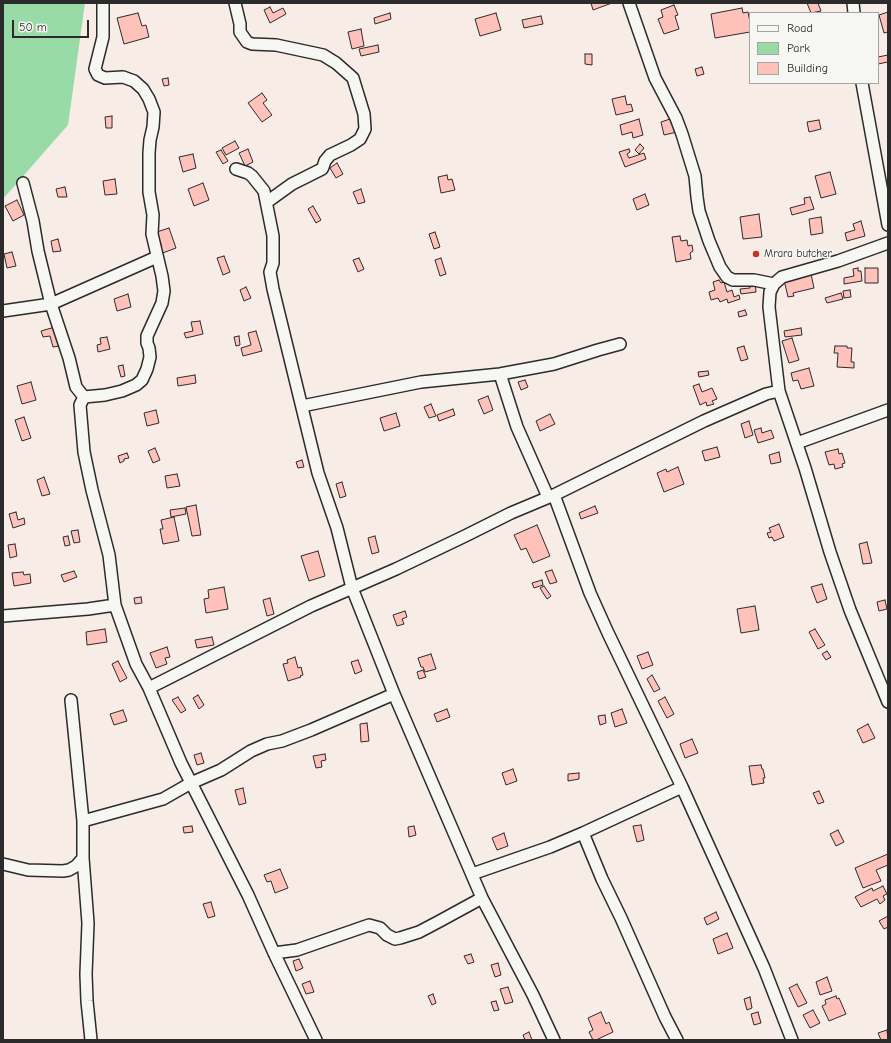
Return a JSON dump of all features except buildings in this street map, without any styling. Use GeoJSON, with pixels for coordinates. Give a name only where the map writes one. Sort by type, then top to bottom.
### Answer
{"type":"FeatureCollection","features":[{"type":"Feature","properties":{"kind":"street"},"geometry":{"type":"LineString","coordinates":[[84,397],[105,395],[122,391],[136,385],[142,380],[150,357],[147,336],[164,297],[164,284],[152,234],[153,215],[149,192],[149,153],[154,112],[143,89],[134,81],[123,77],[105,78],[98,75],[95,68],[103,37],[104,3]]}},
{"type":"Feature","properties":{"kind":"street"},"geometry":{"type":"LineString","coordinates":[[235,3],[240,24],[240,32],[247,42],[252,44],[276,45],[323,55],[336,63],[353,78],[364,114],[365,129],[360,139],[330,155],[325,161],[322,169],[292,184],[267,202]]}},
{"type":"Feature","properties":{"kind":"street"},"geometry":{"type":"LineString","coordinates":[[629,3],[655,78],[676,118],[682,134],[695,176],[699,211],[720,267],[727,277],[733,280],[754,280],[774,284]]}},
{"type":"Feature","properties":{"kind":"street"},"geometry":{"type":"LineString","coordinates":[[862,84],[888,225]]}},
{"type":"Feature","properties":{"kind":"street"},"geometry":{"type":"LineString","coordinates":[[236,169],[248,173],[258,182],[264,191],[271,222],[274,246],[273,263],[270,272],[284,337],[318,472],[335,521],[352,588],[394,694],[482,898],[533,995],[554,1040]]}},
{"type":"Feature","properties":{"kind":"street"},"geometry":{"type":"LineString","coordinates":[[23,183],[35,228],[38,250],[51,304],[69,358],[76,387],[84,397]]}},
{"type":"Feature","properties":{"kind":"street"},"geometry":{"type":"LineString","coordinates":[[888,244],[838,261],[782,277],[774,284],[770,292],[769,307],[779,391],[850,610],[888,702]]}},
{"type":"Feature","properties":{"kind":"street"},"geometry":{"type":"LineString","coordinates":[[3,311],[51,304],[157,257]]}},
{"type":"Feature","properties":{"kind":"street"},"geometry":{"type":"LineString","coordinates":[[302,406],[421,382],[500,374],[554,364],[620,344]]}},
{"type":"Feature","properties":{"kind":"street"},"geometry":{"type":"LineString","coordinates":[[500,374],[518,427],[551,496],[593,600],[682,787],[764,968],[792,1040]]}},
{"type":"Feature","properties":{"kind":"street"},"geometry":{"type":"LineString","coordinates":[[149,688],[311,606],[458,540],[511,513],[551,496],[704,421],[766,394],[779,391]]}},
{"type":"Feature","properties":{"kind":"street"},"geometry":{"type":"LineString","coordinates":[[84,397],[80,404],[84,452],[109,555],[115,605],[136,664],[149,688],[181,763],[248,895],[316,1040]]}},
{"type":"Feature","properties":{"kind":"street"},"geometry":{"type":"LineString","coordinates":[[796,443],[888,410]]}},
{"type":"Feature","properties":{"kind":"street"},"geometry":{"type":"LineString","coordinates":[[3,616],[88,609],[115,605]]}},
{"type":"Feature","properties":{"kind":"street"},"geometry":{"type":"LineString","coordinates":[[83,821],[163,799],[262,747],[311,730],[394,694]]}},
{"type":"Feature","properties":{"kind":"street"},"geometry":{"type":"LineString","coordinates":[[72,700],[83,821],[83,858],[88,923],[86,974],[91,1040]]}},
{"type":"Feature","properties":{"kind":"street"},"geometry":{"type":"LineString","coordinates":[[472,874],[583,834],[682,787]]}},
{"type":"Feature","properties":{"kind":"street"},"geometry":{"type":"LineString","coordinates":[[583,834],[602,879],[677,1040]]}},
{"type":"Feature","properties":{"kind":"street"},"geometry":{"type":"LineString","coordinates":[[3,864],[28,870],[63,871],[76,866],[83,858]]}},
{"type":"Feature","properties":{"kind":"street"},"geometry":{"type":"LineString","coordinates":[[274,952],[297,950],[369,925],[380,928],[395,939],[400,938],[432,926],[482,898]]}},
{"type":"Feature","properties":{"kind":"green space"},"geometry":{"type":"Polygon","coordinates":[[[3,3],[85,3],[68,125],[3,199],[3,3]]]}},
{"type":"Feature","properties":{"kind":"place","name":"Mrara butcher"},"geometry":{"type":"Point","coordinates":[756,254]}}]}
